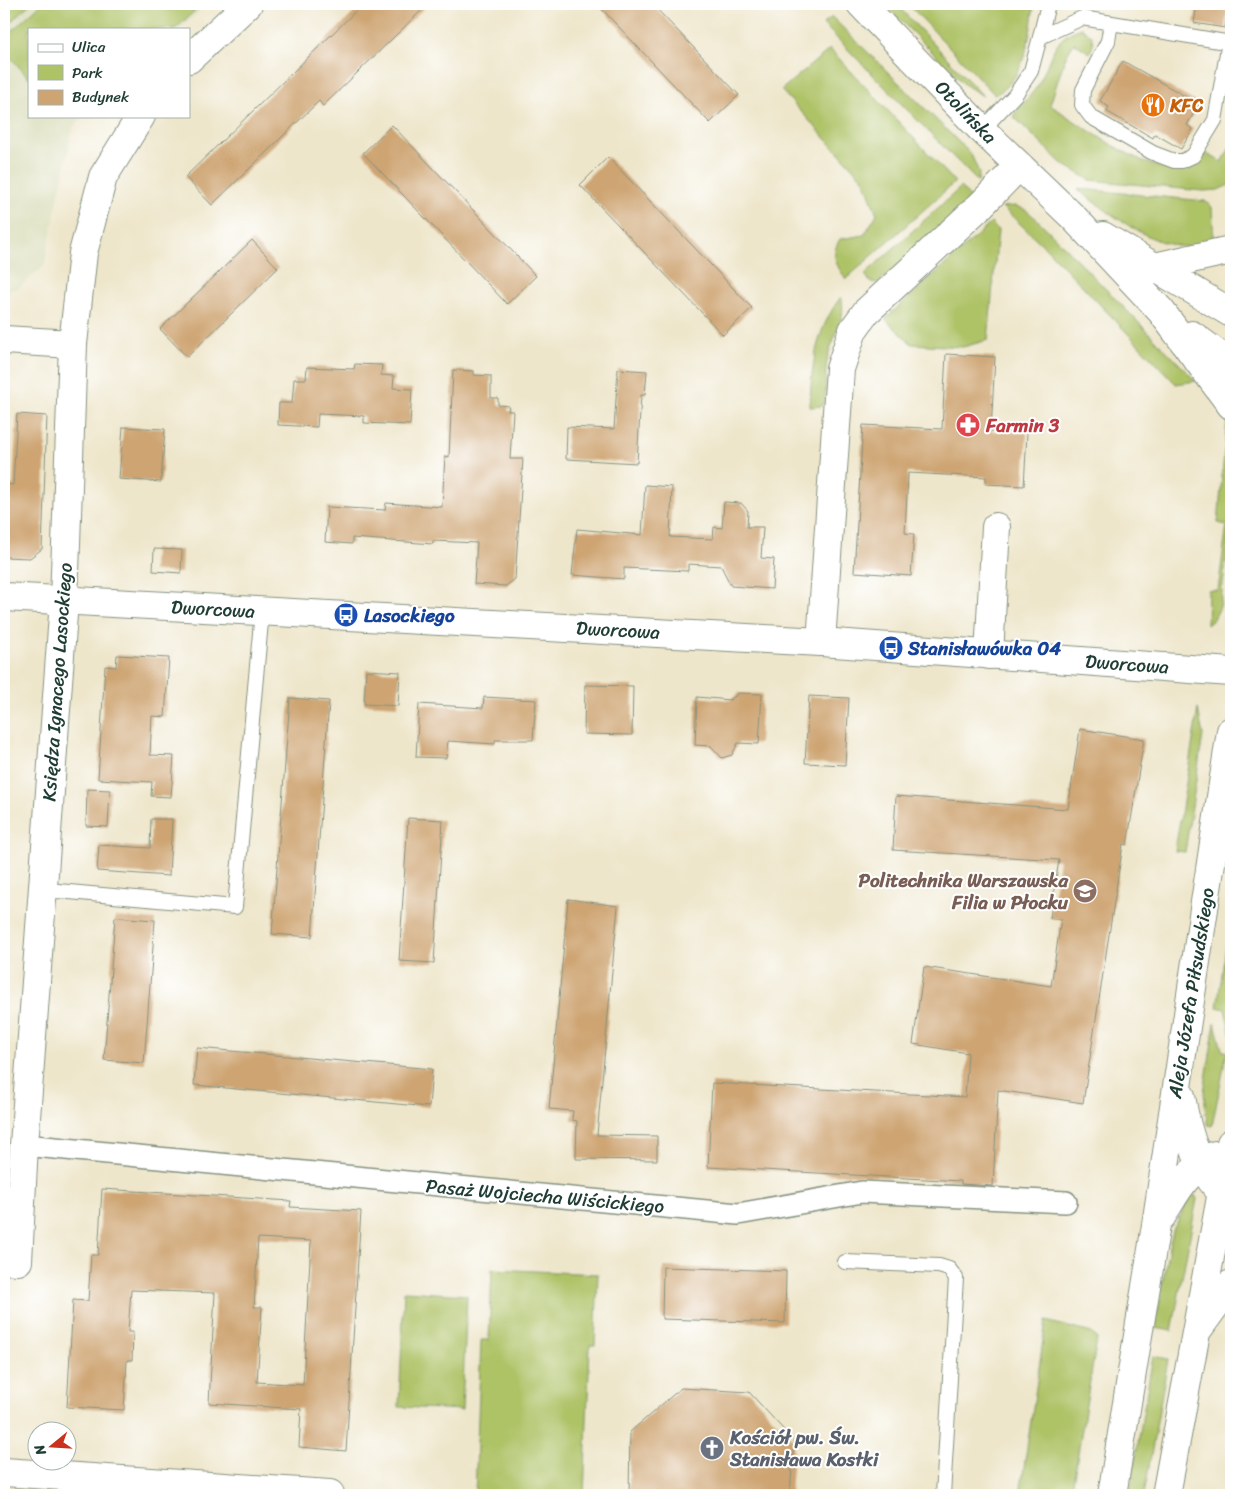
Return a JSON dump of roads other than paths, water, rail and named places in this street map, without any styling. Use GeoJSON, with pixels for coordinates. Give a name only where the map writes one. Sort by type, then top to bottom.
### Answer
{"type":"FeatureCollection","features":[{"type":"Feature","properties":{"kind":"street"},"geometry":{"type":"LineString","coordinates":[[190,58],[248,4]]}},
{"type":"Feature","properties":{"kind":"street","name":"Otolińska"},"geometry":{"type":"LineString","coordinates":[[861,4],[982,130],[1074,218],[1161,311],[1231,405]]}},
{"type":"Feature","properties":{"kind":"street","name":"Księdza Ignacego Lasockiego"},"geometry":{"type":"LineString","coordinates":[[11,1261],[24,1145],[64,601],[73,344],[83,253],[103,177],[139,118]]}},
{"type":"Feature","properties":{"kind":"street"},"geometry":{"type":"LineString","coordinates":[[821,642],[838,393],[846,346],[853,330],[866,312],[982,204],[1019,166]]}},
{"type":"Feature","properties":{"kind":"street","name":"Otolińska"},"geometry":{"type":"LineString","coordinates":[[1074,218],[1231,313]]}},
{"type":"Feature","properties":{"kind":"street"},"geometry":{"type":"LineString","coordinates":[[1155,267],[1231,250]]}},
{"type":"Feature","properties":{"kind":"street","name":"Otolińska"},"geometry":{"type":"LineString","coordinates":[[1161,311],[1231,364]]}},
{"type":"Feature","properties":{"kind":"street"},"geometry":{"type":"LineString","coordinates":[[4,340],[73,344]]}},
{"type":"Feature","properties":{"kind":"street"},"geometry":{"type":"LineString","coordinates":[[989,655],[996,527]]}},
{"type":"Feature","properties":{"kind":"street","name":"Dworcowa"},"geometry":{"type":"LineString","coordinates":[[4,597],[821,642],[1231,672]]}},
{"type":"Feature","properties":{"kind":"street","name":"Aleja Józefa Piłsudskiego"},"geometry":{"type":"LineString","coordinates":[[1112,1495],[1156,1225],[1231,731]]}},
{"type":"Feature","properties":{"kind":"street"},"geometry":{"type":"LineString","coordinates":[[1178,1082],[1184,1114],[1200,1163],[1226,1197]]}},
{"type":"Feature","properties":{"kind":"street","name":"Pasaż Wojciecha Wiścickiego"},"geometry":{"type":"LineString","coordinates":[[24,1145],[738,1214],[862,1192],[1066,1202]]}},
{"type":"Feature","properties":{"kind":"street"},"geometry":{"type":"LineString","coordinates":[[1156,1225],[1180,1186],[1200,1163],[1231,1145]]}},
{"type":"Feature","properties":{"kind":"street"},"geometry":{"type":"LineString","coordinates":[[1166,1495],[1194,1344],[1226,1197],[1231,1145]]}},
{"type":"Feature","properties":{"kind":"street"},"geometry":{"type":"LineString","coordinates":[[1194,1344],[1231,1284]]}},
{"type":"Feature","properties":{"kind":"street"},"geometry":{"type":"LineString","coordinates":[[4,1472],[330,1494]]}},
{"type":"Feature","properties":{"kind":"lane"},"geometry":{"type":"LineString","coordinates":[[982,130],[1015,95],[1031,72],[1048,4]]}},
{"type":"Feature","properties":{"kind":"lane"},"geometry":{"type":"LineString","coordinates":[[1040,37],[1082,18],[1230,42],[1215,120],[1193,156],[1182,162],[1153,154],[1091,117],[1082,105],[1083,90],[1108,41],[1111,23]]}},
{"type":"Feature","properties":{"kind":"lane"},"geometry":{"type":"LineString","coordinates":[[42,892],[58,891],[235,906],[258,637],[262,611]]}},
{"type":"Feature","properties":{"kind":"lane"},"geometry":{"type":"LineString","coordinates":[[845,1262],[939,1266],[949,1269],[956,1278],[943,1495]]}},
{"type":"Feature","properties":{"kind":"place","name":"KFC"},"geometry":{"type":"Point","coordinates":[1153,105]}},
{"type":"Feature","properties":{"kind":"place","name":"Farmin 3"},"geometry":{"type":"Point","coordinates":[968,425]}},
{"type":"Feature","properties":{"kind":"place","name":"Lasockiego"},"geometry":{"type":"Point","coordinates":[346,615]}},
{"type":"Feature","properties":{"kind":"place","name":"Stanisławówka 04"},"geometry":{"type":"Point","coordinates":[891,648]}},
{"type":"Feature","properties":{"kind":"place","name":"Politechnika Warszawska Filia w Płocku"},"geometry":{"type":"Point","coordinates":[1085,891]}},
{"type":"Feature","properties":{"kind":"place","name":"Kościół pw. Św. Stanisława Kostki"},"geometry":{"type":"Point","coordinates":[712,1448]}}]}
